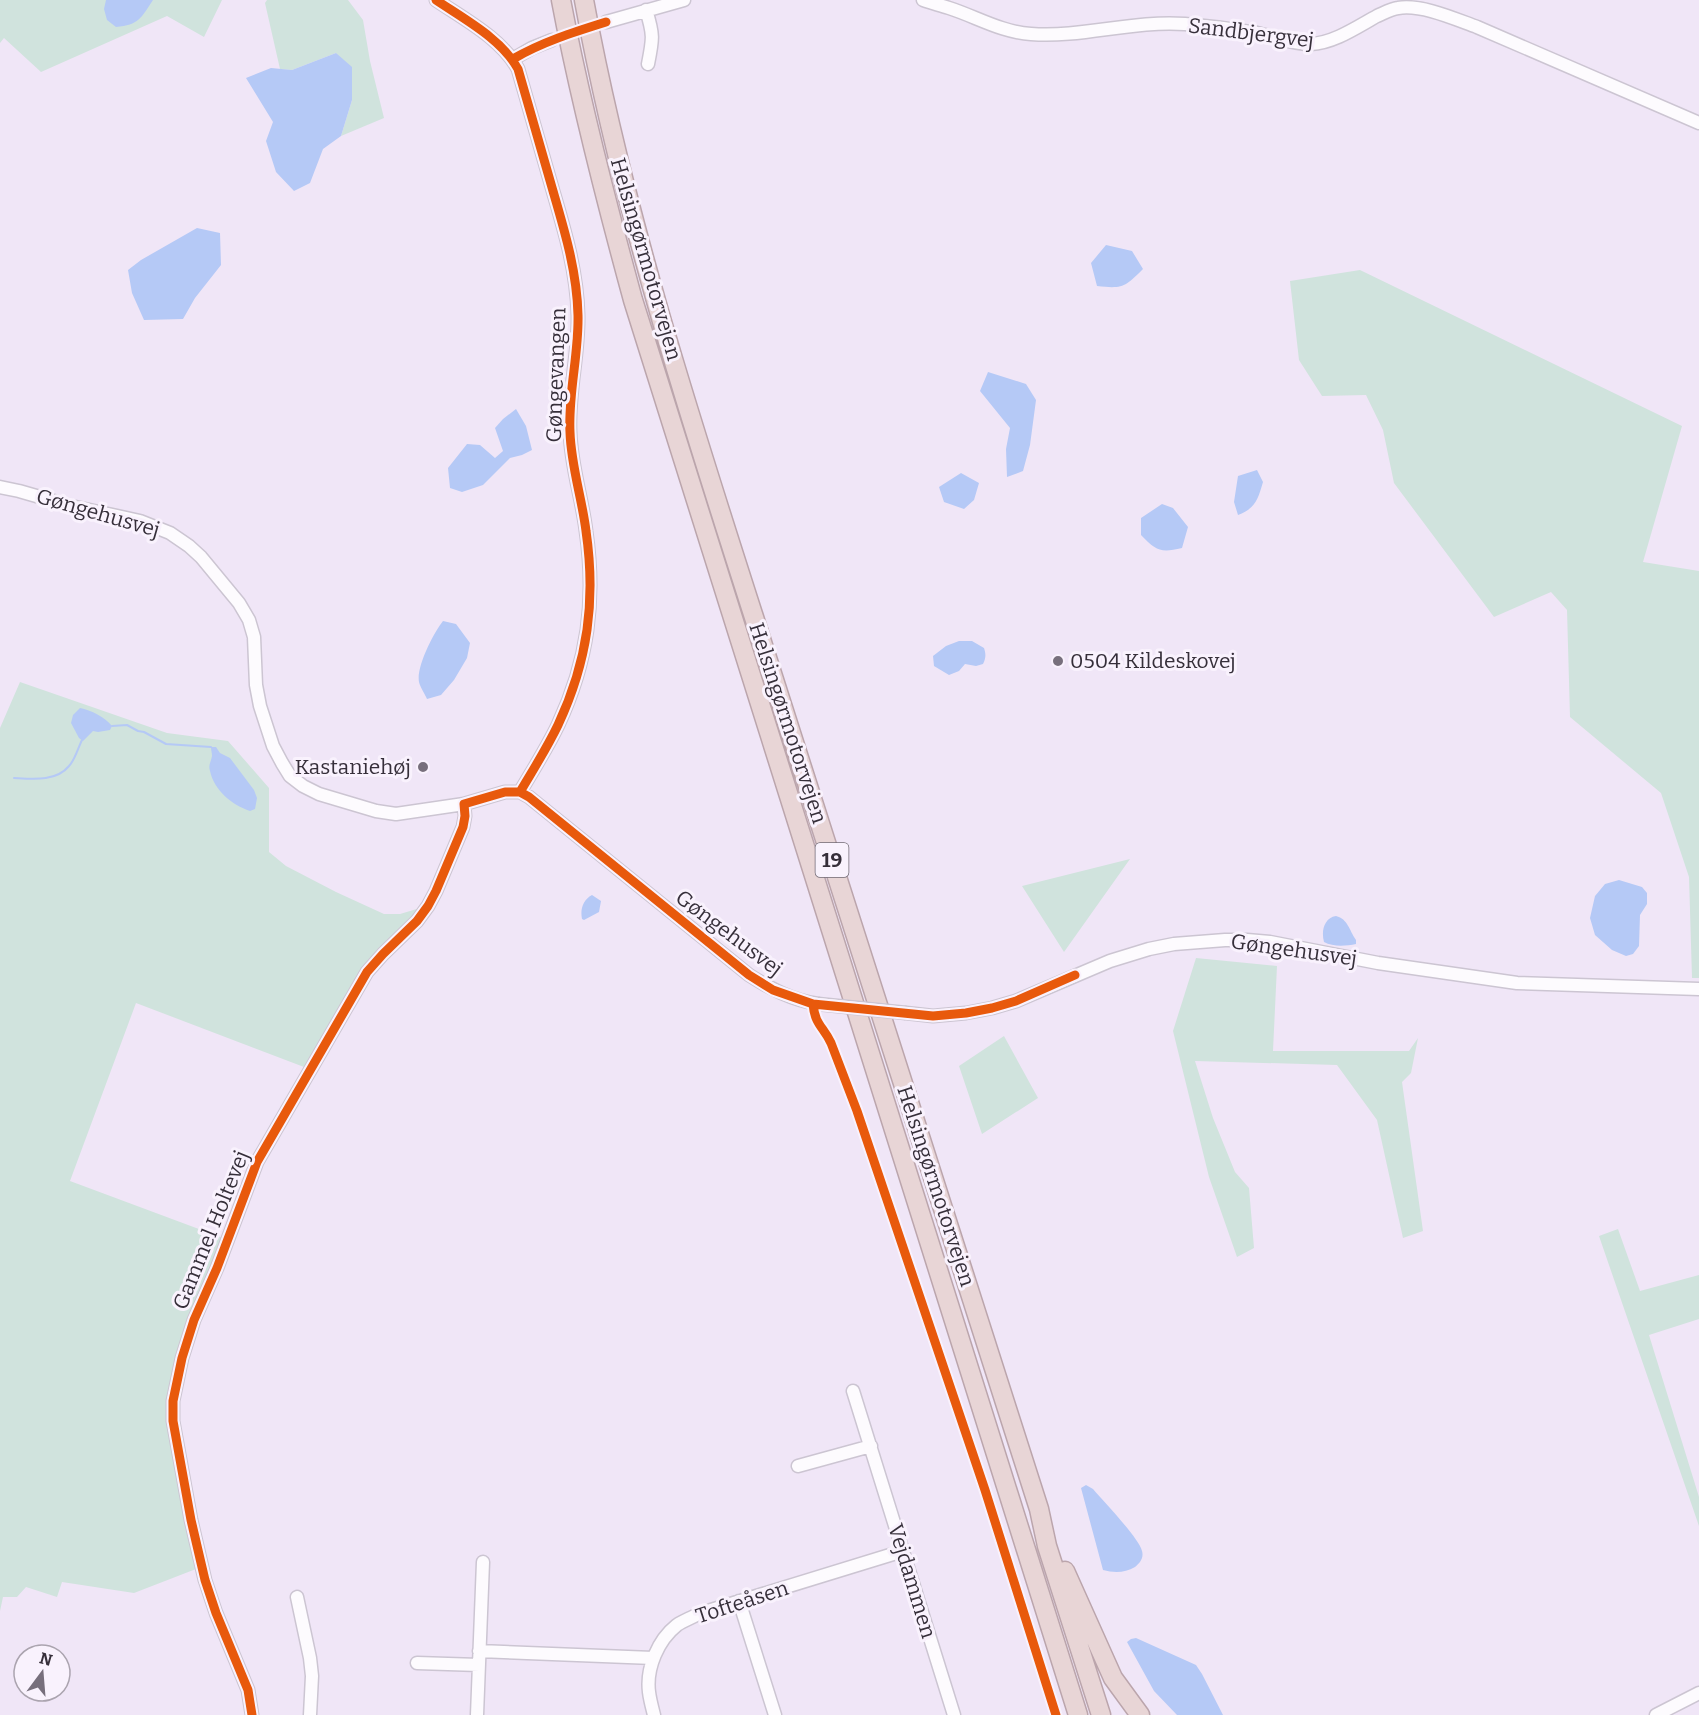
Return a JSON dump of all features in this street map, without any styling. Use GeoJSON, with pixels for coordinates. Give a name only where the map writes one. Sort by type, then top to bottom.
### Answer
{"type":"FeatureCollection","features":[{"type":"Feature","properties":{"kind":"highway","name":"Helsingørmotorvejen"},"geometry":{"type":"LineString","coordinates":[[561,0],[574,70],[597,166],[636,312],[1078,1715]]}},
{"type":"Feature","properties":{"kind":"highway","name":"Helsingørmotorvejen"},"geometry":{"type":"LineString","coordinates":[[584,0],[614,145],[661,316],[740,575],[1039,1509],[1047,1546],[1101,1715]]}},
{"type":"Feature","properties":{"kind":"highway"},"geometry":{"type":"LineString","coordinates":[[1039,1509],[1113,1678],[1140,1715]]}},
{"type":"Feature","properties":{"kind":"street"},"geometry":{"type":"LineString","coordinates":[[436,0],[499,44],[513,59],[552,39]]}},
{"type":"Feature","properties":{"kind":"street"},"geometry":{"type":"LineString","coordinates":[[606,22],[684,0]]}},
{"type":"Feature","properties":{"kind":"street","name":"Sandbjergvej"},"geometry":{"type":"LineString","coordinates":[[923,0],[950,4],[990,25],[1011,32],[1063,34],[1163,23],[1225,28],[1311,44],[1335,39],[1388,11],[1398,8],[1414,8],[1477,27],[1699,123]]}},
{"type":"Feature","properties":{"kind":"street"},"geometry":{"type":"LineString","coordinates":[[646,10],[653,38],[648,64]]}},
{"type":"Feature","properties":{"kind":"street","name":"Gøngevangen"},"geometry":{"type":"LineString","coordinates":[[513,59],[518,69],[568,244],[576,282],[578,344],[570,411],[570,432],[572,457],[591,568],[588,631],[572,694],[557,727],[520,792]]}},
{"type":"Feature","properties":{"kind":"street","name":"Gøngehusvej"},"geometry":{"type":"LineString","coordinates":[[0,487],[140,521],[170,533],[201,556],[239,603],[249,620],[254,637],[256,685],[260,706],[273,746],[290,776],[303,786],[319,794],[376,811],[396,814],[464,804],[506,792],[520,792],[749,975],[780,993],[818,1004],[933,1016],[966,1013],[1016,1001],[1110,961],[1149,949],[1174,944],[1225,940],[1270,942],[1378,963],[1517,983],[1699,989]]}},
{"type":"Feature","properties":{"kind":"street","name":"Gammel Holtevej"},"geometry":{"type":"LineString","coordinates":[[252,1715],[248,1690],[205,1580],[191,1520],[173,1421],[173,1401],[178,1372],[194,1320],[217,1268],[257,1162],[367,972],[417,921],[428,906],[463,827],[464,804]]}},
{"type":"Feature","properties":{"kind":"street","name":"Vejdammen"},"geometry":{"type":"LineString","coordinates":[[854,1391],[954,1715]]}},
{"type":"Feature","properties":{"kind":"street"},"geometry":{"type":"LineString","coordinates":[[798,1466],[871,1446]]}},
{"type":"Feature","properties":{"kind":"street","name":"Tofteåsen"},"geometry":{"type":"LineString","coordinates":[[654,1715],[649,1691],[649,1674],[653,1658],[663,1640],[677,1625],[698,1614],[903,1551]]}},
{"type":"Feature","properties":{"kind":"street"},"geometry":{"type":"LineString","coordinates":[[477,1715],[483,1562]]}},
{"type":"Feature","properties":{"kind":"street"},"geometry":{"type":"LineString","coordinates":[[297,1597],[312,1676],[310,1715]]}},
{"type":"Feature","properties":{"kind":"street"},"geometry":{"type":"LineString","coordinates":[[739,1601],[775,1715]]}},
{"type":"Feature","properties":{"kind":"street"},"geometry":{"type":"LineString","coordinates":[[480,1651],[653,1658]]}},
{"type":"Feature","properties":{"kind":"street"},"geometry":{"type":"LineString","coordinates":[[417,1663],[479,1665]]}},
{"type":"Feature","properties":{"kind":"street"},"geometry":{"type":"LineString","coordinates":[[1656,1715],[1699,1694]]}},
{"type":"Feature","properties":{"kind":"shaded area"},"geometry":{"type":"Polygon","coordinates":[[[0,0],[222,0],[204,37],[167,16],[41,72],[4,38],[0,43],[0,0]]]}},
{"type":"Feature","properties":{"kind":"shaded area"},"geometry":{"type":"Polygon","coordinates":[[[267,0],[348,0],[363,20],[384,118],[341,136],[352,100],[336,53],[292,70],[280,69],[265,3],[267,0]]]}},
{"type":"Feature","properties":{"kind":"shaded area"},"geometry":{"type":"Polygon","coordinates":[[[1360,270],[1682,426],[1643,562],[1699,571],[1699,978],[1692,978],[1689,877],[1661,793],[1570,717],[1567,610],[1551,592],[1494,617],[1394,483],[1383,430],[1366,395],[1322,396],[1299,360],[1290,281],[1360,270]]]}},
{"type":"Feature","properties":{"kind":"shaded area"},"geometry":{"type":"Polygon","coordinates":[[[20,682],[167,733],[228,741],[269,788],[269,852],[286,866],[384,914],[400,914],[420,908],[414,919],[380,948],[364,968],[304,1067],[136,1003],[70,1181],[223,1238],[169,1421],[196,1569],[134,1593],[62,1582],[57,1597],[26,1587],[17,1597],[3,1597],[0,1611],[0,728],[20,682]]]}},
{"type":"Feature","properties":{"kind":"shaded area"},"geometry":{"type":"Polygon","coordinates":[[[1130,859],[1064,952],[1022,886],[1130,859]]]}},
{"type":"Feature","properties":{"kind":"shaded area"},"geometry":{"type":"Polygon","coordinates":[[[1196,958],[1277,966],[1273,1051],[1409,1051],[1418,1038],[1411,1073],[1402,1082],[1423,1231],[1403,1238],[1377,1120],[1337,1065],[1195,1061],[1213,1118],[1235,1172],[1249,1188],[1254,1248],[1237,1257],[1209,1177],[1173,1031],[1196,958]]]}},
{"type":"Feature","properties":{"kind":"shaded area"},"geometry":{"type":"Polygon","coordinates":[[[1004,1036],[1038,1098],[982,1134],[959,1066],[1004,1036]]]}},
{"type":"Feature","properties":{"kind":"shaded area"},"geometry":{"type":"Polygon","coordinates":[[[1618,1229],[1640,1291],[1699,1275],[1699,1319],[1649,1335],[1699,1497],[1699,1526],[1599,1236],[1618,1229]]]}},
{"type":"Feature","properties":{"kind":"water"},"geometry":{"type":"Polygon","coordinates":[[[106,0],[153,0],[139,20],[116,27],[107,20],[104,9],[106,0]]]}},
{"type":"Feature","properties":{"kind":"water"},"geometry":{"type":"Polygon","coordinates":[[[336,53],[352,67],[352,100],[341,136],[323,149],[310,183],[294,191],[276,172],[266,141],[273,122],[246,78],[271,68],[292,70],[336,53]]]}},
{"type":"Feature","properties":{"kind":"water"},"geometry":{"type":"Polygon","coordinates":[[[197,228],[220,233],[221,265],[195,298],[183,319],[144,320],[132,293],[128,270],[197,228]]]}},
{"type":"Feature","properties":{"kind":"water"},"geometry":{"type":"Polygon","coordinates":[[[1106,245],[1132,251],[1143,269],[1132,280],[1118,287],[1097,286],[1091,263],[1106,245]]]}},
{"type":"Feature","properties":{"kind":"water"},"geometry":{"type":"Polygon","coordinates":[[[988,372],[1026,384],[1036,400],[1030,445],[1023,471],[1007,477],[1006,449],[1010,428],[980,391],[988,372]]]}},
{"type":"Feature","properties":{"kind":"water"},"geometry":{"type":"Polygon","coordinates":[[[516,409],[526,426],[532,450],[510,458],[483,485],[462,492],[450,488],[448,468],[467,444],[480,445],[495,458],[503,451],[495,428],[516,409]]]}},
{"type":"Feature","properties":{"kind":"water"},"geometry":{"type":"Polygon","coordinates":[[[1257,470],[1263,482],[1258,498],[1253,506],[1238,515],[1234,502],[1238,476],[1257,470]]]}},
{"type":"Feature","properties":{"kind":"water"},"geometry":{"type":"Polygon","coordinates":[[[961,473],[979,483],[974,500],[964,509],[944,502],[939,487],[961,473]]]}},
{"type":"Feature","properties":{"kind":"water"},"geometry":{"type":"Polygon","coordinates":[[[1162,504],[1173,508],[1188,527],[1182,548],[1159,549],[1141,535],[1141,518],[1162,504]]]}},
{"type":"Feature","properties":{"kind":"water"},"geometry":{"type":"Polygon","coordinates":[[[443,621],[456,624],[470,643],[467,658],[454,680],[441,695],[427,699],[419,682],[420,668],[431,641],[443,621]]]}},
{"type":"Feature","properties":{"kind":"water"},"geometry":{"type":"Polygon","coordinates":[[[959,641],[972,641],[984,648],[985,660],[983,664],[976,666],[965,664],[959,671],[949,675],[934,666],[933,656],[946,646],[959,641]]]}},
{"type":"Feature","properties":{"kind":"water"},"geometry":{"type":"Polygon","coordinates":[[[80,708],[93,712],[106,720],[112,726],[110,730],[93,731],[83,741],[71,723],[73,715],[80,708]]]}},
{"type":"Feature","properties":{"kind":"water"},"geometry":{"type":"Polygon","coordinates":[[[211,747],[216,747],[220,753],[230,758],[254,790],[257,798],[255,809],[250,811],[237,805],[215,784],[209,769],[212,756],[211,747]]]}},
{"type":"Feature","properties":{"kind":"water"},"geometry":{"type":"Polygon","coordinates":[[[1619,880],[1642,887],[1647,893],[1647,904],[1640,915],[1639,946],[1633,954],[1626,956],[1612,950],[1595,935],[1590,918],[1595,896],[1605,884],[1619,880]]]}},
{"type":"Feature","properties":{"kind":"water"},"geometry":{"type":"Polygon","coordinates":[[[592,895],[601,901],[599,912],[584,920],[581,915],[582,908],[586,899],[592,895]]]}},
{"type":"Feature","properties":{"kind":"water"},"geometry":{"type":"Polygon","coordinates":[[[1336,916],[1346,922],[1356,944],[1340,946],[1324,942],[1324,926],[1329,919],[1336,916]]]}},
{"type":"Feature","properties":{"kind":"water"},"geometry":{"type":"Polygon","coordinates":[[[1086,1485],[1093,1489],[1113,1511],[1139,1545],[1142,1556],[1135,1567],[1119,1572],[1103,1570],[1081,1488],[1086,1485]]]}},
{"type":"Feature","properties":{"kind":"water"},"geometry":{"type":"Polygon","coordinates":[[[1136,1638],[1196,1665],[1223,1715],[1177,1715],[1154,1691],[1127,1642],[1136,1638]]]}},
{"type":"Feature","properties":{"kind":"waterway"},"geometry":{"type":"LineString","coordinates":[[112,726],[127,725],[166,744],[211,747]]}},
{"type":"Feature","properties":{"kind":"waterway"},"geometry":{"type":"LineString","coordinates":[[14,778],[43,778],[57,775],[71,763],[82,740]]}},
{"type":"Feature","properties":{"kind":"tunnel"},"geometry":{"type":"LineString","coordinates":[[552,40],[596,25]]}},
{"type":"Feature","properties":{"kind":"cycle path"},"geometry":{"type":"LineString","coordinates":[[436,0],[492,39],[511,58],[518,69],[566,237],[577,299],[578,330],[570,432],[589,557],[587,630],[583,654],[568,701],[558,725],[520,792]]}},
{"type":"Feature","properties":{"kind":"cycle path"},"geometry":{"type":"LineString","coordinates":[[513,59],[547,42],[606,22]]}},
{"type":"Feature","properties":{"kind":"cycle path"},"geometry":{"type":"LineString","coordinates":[[252,1715],[248,1690],[205,1580],[191,1520],[173,1421],[173,1401],[182,1358],[194,1320],[217,1268],[257,1162],[367,972],[417,921],[428,906],[463,827],[464,804],[505,792],[520,792],[529,797],[749,975],[773,990],[813,1004],[933,1016],[966,1013],[1016,1001],[1075,975]]}},
{"type":"Feature","properties":{"kind":"cycle path"},"geometry":{"type":"LineString","coordinates":[[813,1004],[816,1017],[831,1043],[857,1111],[985,1490],[1056,1715]]}},
{"type":"Feature","properties":{"kind":"place","name":"0504 Kildeskovej"},"geometry":{"type":"Point","coordinates":[1058,661]}},
{"type":"Feature","properties":{"kind":"place","name":"Kastaniehøj"},"geometry":{"type":"Point","coordinates":[423,767]}}]}
